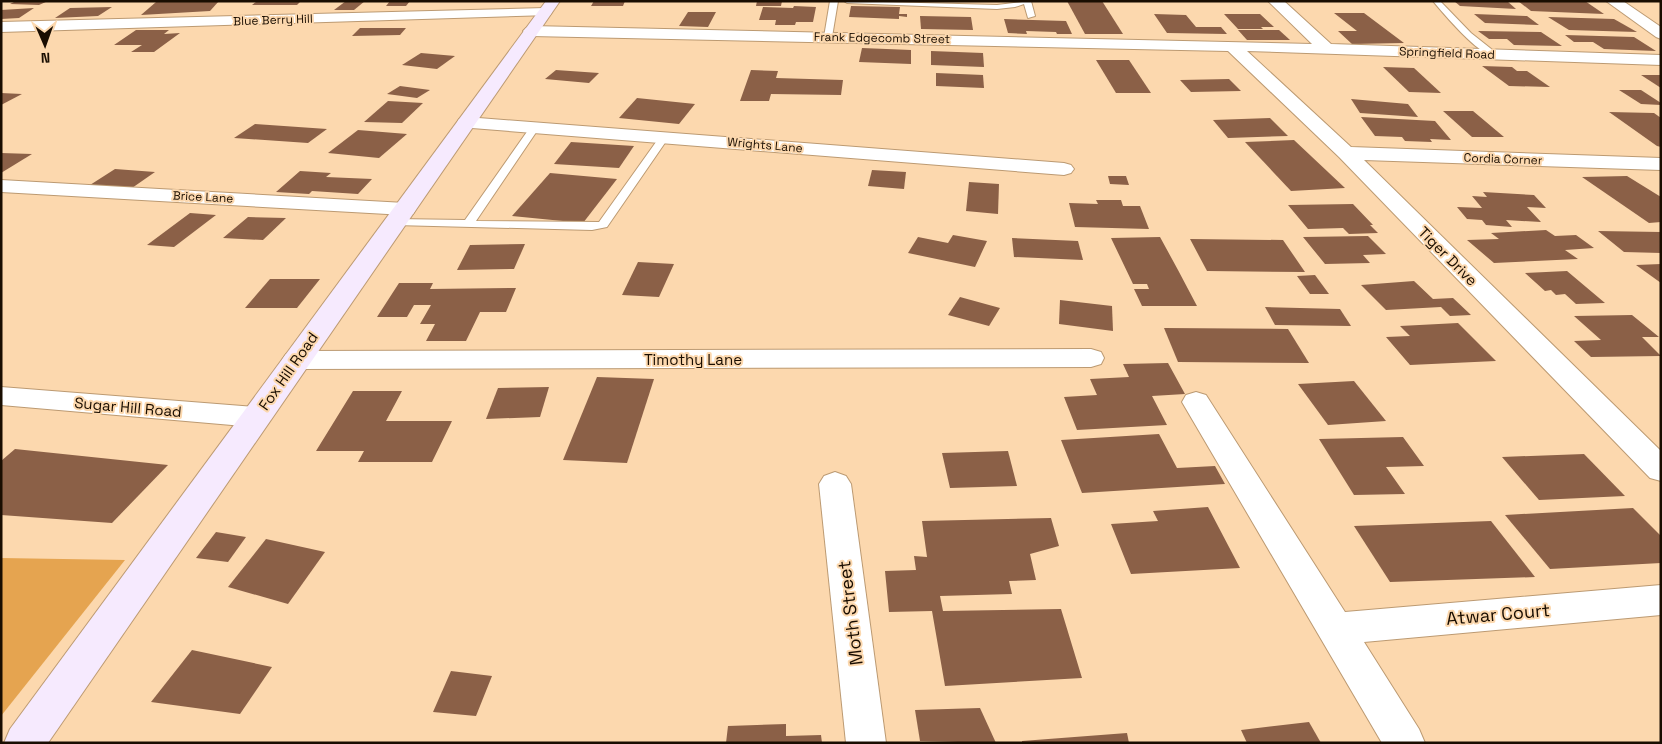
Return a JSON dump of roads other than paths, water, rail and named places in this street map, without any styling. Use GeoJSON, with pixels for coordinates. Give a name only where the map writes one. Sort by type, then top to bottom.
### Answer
{"type":"FeatureCollection","features":[{"type":"Feature","properties":{"kind":"main road","name":"Fox Hill Road"},"geometry":{"type":"LineString","coordinates":[[24,743],[543,15]]}},
{"type":"Feature","properties":{"kind":"street"},"geometry":{"type":"LineString","coordinates":[[1275,1],[1327,49]]}},
{"type":"Feature","properties":{"kind":"street"},"geometry":{"type":"LineString","coordinates":[[1613,1],[1661,34]]}},
{"type":"Feature","properties":{"kind":"street"},"geometry":{"type":"LineString","coordinates":[[113,23],[135,7]]}},
{"type":"Feature","properties":{"kind":"street","name":"Frank Edgecomb Street"},"geometry":{"type":"LineString","coordinates":[[543,15],[828,37],[1232,46]]}},
{"type":"Feature","properties":{"kind":"street","name":"Blue Berry Hill"},"geometry":{"type":"LineString","coordinates":[[1,27],[113,23],[543,15]]}},
{"type":"Feature","properties":{"kind":"street","name":"Springfield Road"},"geometry":{"type":"LineString","coordinates":[[1232,46],[1661,60]]}},
{"type":"Feature","properties":{"kind":"street","name":"Tiger Drive"},"geometry":{"type":"LineString","coordinates":[[1232,46],[1346,154],[1661,470]]}},
{"type":"Feature","properties":{"kind":"street","name":"Wrights Lane"},"geometry":{"type":"LineString","coordinates":[[466,123],[1064,169]]}},
{"type":"Feature","properties":{"kind":"street","name":"Cordia Corner"},"geometry":{"type":"LineString","coordinates":[[1346,154],[1661,164]]}},
{"type":"Feature","properties":{"kind":"street","name":"Brice Lane"},"geometry":{"type":"LineString","coordinates":[[1,186],[400,215]]}},
{"type":"Feature","properties":{"kind":"street","name":"Timothy Lane"},"geometry":{"type":"LineString","coordinates":[[296,360],[1091,358]]}},
{"type":"Feature","properties":{"kind":"street","name":"Sugar Hill Road"},"geometry":{"type":"LineString","coordinates":[[1,396],[255,417]]}},
{"type":"Feature","properties":{"kind":"street"},"geometry":{"type":"LineString","coordinates":[[1196,402],[1405,743]]}},
{"type":"Feature","properties":{"kind":"street","name":"Moth Street"},"geometry":{"type":"LineString","coordinates":[[835,484],[866,743]]}},
{"type":"Feature","properties":{"kind":"street","name":"Atwar Court"},"geometry":{"type":"LineString","coordinates":[[1336,629],[1661,600]]}},
{"type":"Feature","properties":{"kind":"lane"},"geometry":{"type":"LineString","coordinates":[[828,37],[834,1]]}},
{"type":"Feature","properties":{"kind":"lane"},"geometry":{"type":"LineString","coordinates":[[847,1],[997,7],[1015,5],[1026,1],[1030,16]]}},
{"type":"Feature","properties":{"kind":"lane"},"geometry":{"type":"LineString","coordinates":[[1436,1],[1468,35],[1492,54]]}},
{"type":"Feature","properties":{"kind":"lane"},"geometry":{"type":"LineString","coordinates":[[468,224],[534,128]]}},
{"type":"Feature","properties":{"kind":"lane"},"geometry":{"type":"LineString","coordinates":[[400,215],[468,224],[592,227],[604,225],[664,137]]}}]}
